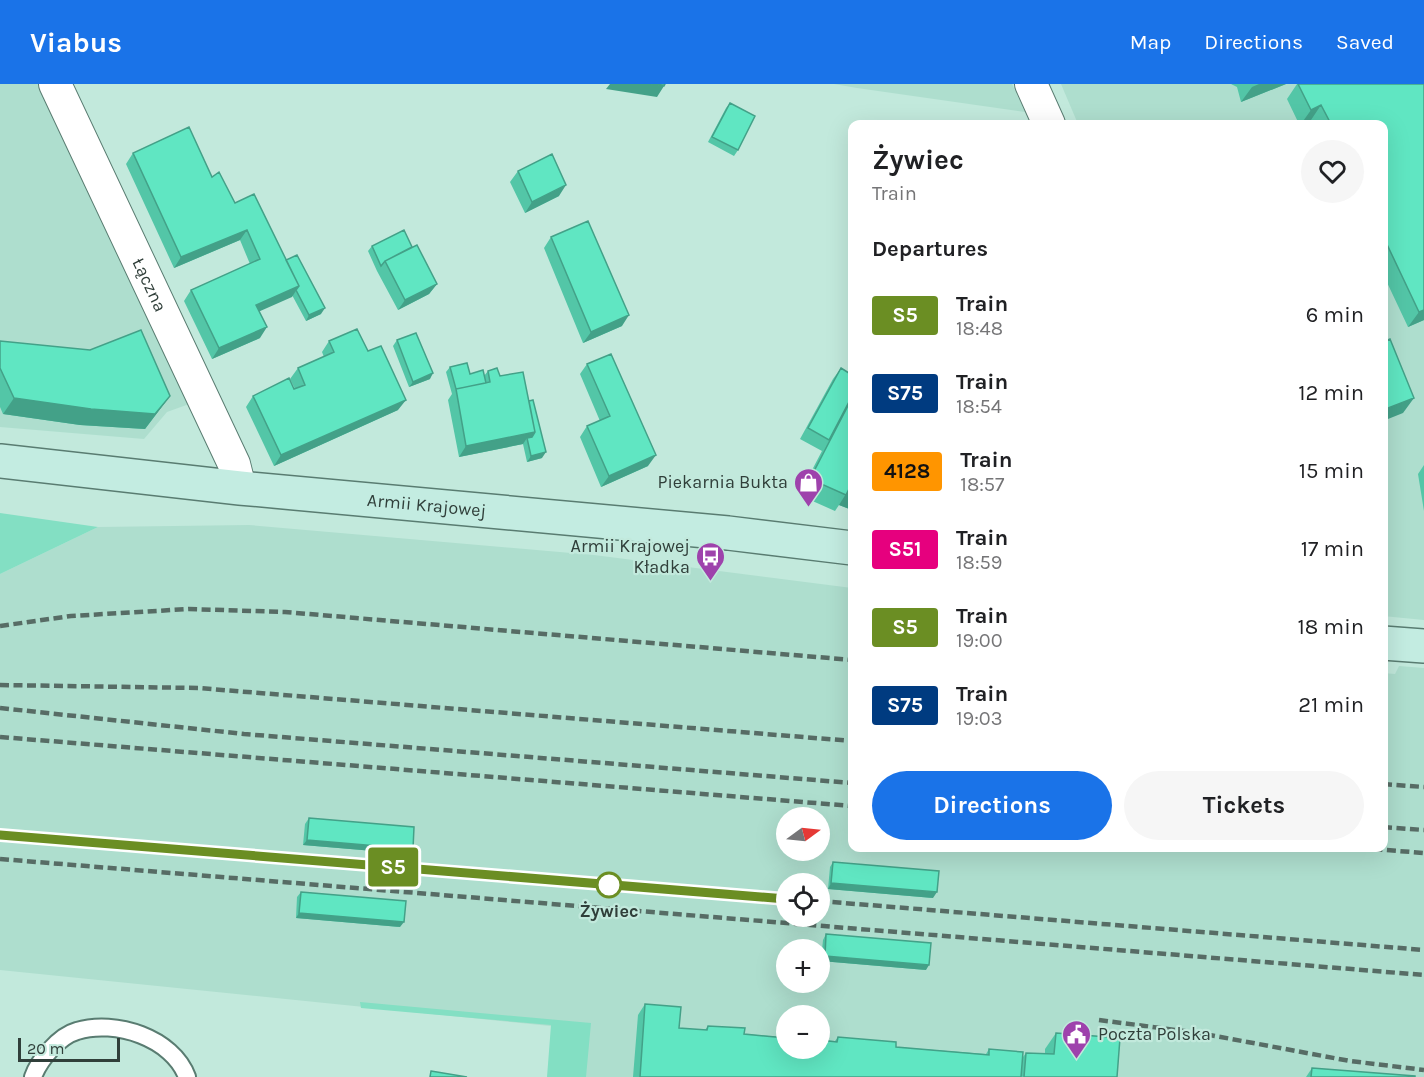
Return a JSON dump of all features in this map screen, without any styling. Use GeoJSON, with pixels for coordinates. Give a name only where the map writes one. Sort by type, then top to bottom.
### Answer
{"type":"FeatureCollection","features":[{"type":"Feature","properties":{"kind":"street","name":"Łączna"},"geometry":{"type":"LineString","coordinates":[[55,84],[234,465],[240,488]]}},
{"type":"Feature","properties":{"kind":"street"},"geometry":{"type":"LineString","coordinates":[[1032,84],[1047,120]]}},
{"type":"Feature","properties":{"kind":"street","name":"Armii Krajowej"},"geometry":{"type":"LineString","coordinates":[[0,461],[240,488],[728,533],[848,548]]}},
{"type":"Feature","properties":{"kind":"street"},"geometry":{"type":"LineString","coordinates":[[1388,643],[1424,646]]}},
{"type":"Feature","properties":{"kind":"lane"},"geometry":{"type":"LineString","coordinates":[[33,1077],[50,1051],[74,1031],[86,1028],[111,1029],[157,1042],[176,1056],[187,1077]]}},
{"type":"Feature","properties":{"kind":"shaded area"},"geometry":{"type":"Polygon","coordinates":[[[0,84],[55,84],[203,399],[167,412],[144,439],[0,427],[0,84]]]}},
{"type":"Feature","properties":{"kind":"shaded area"},"geometry":{"type":"Polygon","coordinates":[[[834,84],[1012,84],[1025,112],[857,88],[834,84]]]}},
{"type":"Feature","properties":{"kind":"shaded area"},"geometry":{"type":"Polygon","coordinates":[[[1061,84],[1424,84],[1424,620],[1388,616],[1388,120],[1076,120],[1061,84]]]}},
{"type":"Feature","properties":{"kind":"shaded area"},"geometry":{"type":"Polygon","coordinates":[[[249,525],[594,555],[848,587],[848,852],[1388,852],[1388,673],[1395,674],[1399,666],[1424,668],[1424,1077],[565,1077],[570,1028],[0,970],[0,574],[98,527],[249,525]]]}},
{"type":"Feature","properties":{"kind":"green space"},"geometry":{"type":"Polygon","coordinates":[[[0,513],[98,527],[0,574],[0,513]]]}},
{"type":"Feature","properties":{"kind":"green space"},"geometry":{"type":"Polygon","coordinates":[[[360,1002],[591,1023],[586,1077],[547,1077],[551,1025],[361,1008],[360,1002]]]}},
{"type":"Feature","properties":{"kind":"building"},"geometry":{"type":"Polygon","coordinates":[[[1298,84],[1424,84],[1424,310],[1419,312],[1388,247],[1388,120],[1329,120],[1321,105],[1311,110],[1298,84]]]}},
{"type":"Feature","properties":{"kind":"building"},"geometry":{"type":"Polygon","coordinates":[[[730,103],[755,116],[738,150],[712,137],[730,103]]]}},
{"type":"Feature","properties":{"kind":"building"},"geometry":{"type":"Polygon","coordinates":[[[189,127],[212,177],[219,172],[235,203],[254,194],[299,286],[256,305],[267,327],[219,348],[191,290],[260,259],[247,230],[181,257],[133,153],[189,127]]]}},
{"type":"Feature","properties":{"kind":"building"},"geometry":{"type":"Polygon","coordinates":[[[552,154],[566,185],[532,202],[518,171],[552,154]]]}},
{"type":"Feature","properties":{"kind":"building"},"geometry":{"type":"Polygon","coordinates":[[[588,221],[629,315],[591,332],[551,237],[588,221]]]}},
{"type":"Feature","properties":{"kind":"building"},"geometry":{"type":"Polygon","coordinates":[[[404,230],[412,247],[385,261],[381,266],[372,246],[404,230]]]}},
{"type":"Feature","properties":{"kind":"building"},"geometry":{"type":"Polygon","coordinates":[[[417,245],[437,284],[405,300],[385,261],[417,245]]]}},
{"type":"Feature","properties":{"kind":"building"},"geometry":{"type":"Polygon","coordinates":[[[297,255],[325,308],[309,315],[296,290],[299,286],[286,260],[297,255]]]}},
{"type":"Feature","properties":{"kind":"building"},"geometry":{"type":"Polygon","coordinates":[[[357,329],[368,351],[381,346],[406,400],[281,455],[253,396],[289,378],[294,389],[305,385],[298,368],[334,352],[329,341],[357,329]]]}},
{"type":"Feature","properties":{"kind":"building"},"geometry":{"type":"Polygon","coordinates":[[[141,330],[170,396],[155,414],[91,409],[14,398],[0,368],[0,341],[90,350],[141,330]]]}},
{"type":"Feature","properties":{"kind":"building"},"geometry":{"type":"Polygon","coordinates":[[[416,333],[433,373],[413,382],[397,340],[416,333]]]}},
{"type":"Feature","properties":{"kind":"building"},"geometry":{"type":"Polygon","coordinates":[[[1390,339],[1414,398],[1388,408],[1388,340],[1390,339]]]}},
{"type":"Feature","properties":{"kind":"building"},"geometry":{"type":"Polygon","coordinates":[[[611,354],[656,455],[609,476],[587,426],[610,416],[587,364],[611,354]]]}},
{"type":"Feature","properties":{"kind":"building"},"geometry":{"type":"Polygon","coordinates":[[[467,363],[470,374],[483,370],[486,383],[456,389],[450,367],[467,363]]]}},
{"type":"Feature","properties":{"kind":"building"},"geometry":{"type":"Polygon","coordinates":[[[497,368],[500,376],[523,372],[535,432],[466,446],[456,389],[490,382],[488,371],[497,368]]]}},
{"type":"Feature","properties":{"kind":"building"},"geometry":{"type":"Polygon","coordinates":[[[841,368],[848,372],[848,404],[829,440],[808,428],[841,368]]]}},
{"type":"Feature","properties":{"kind":"building"},"geometry":{"type":"Polygon","coordinates":[[[533,400],[546,452],[531,456],[527,438],[532,437],[535,432],[529,401],[533,400]]]}},
{"type":"Feature","properties":{"kind":"building"},"geometry":{"type":"Polygon","coordinates":[[[848,406],[848,491],[846,495],[810,479],[848,406]]]}},
{"type":"Feature","properties":{"kind":"building"},"geometry":{"type":"Polygon","coordinates":[[[309,818],[414,827],[413,849],[307,840],[309,818]]]}},
{"type":"Feature","properties":{"kind":"building"},"geometry":{"type":"Polygon","coordinates":[[[833,862],[939,871],[937,892],[831,883],[833,862]]]}},
{"type":"Feature","properties":{"kind":"building"},"geometry":{"type":"Polygon","coordinates":[[[301,892],[406,901],[404,922],[299,913],[301,892]]]}},
{"type":"Feature","properties":{"kind":"building"},"geometry":{"type":"Polygon","coordinates":[[[826,934],[931,943],[929,965],[830,956],[830,939],[826,939],[826,934]]]}},
{"type":"Feature","properties":{"kind":"building"},"geometry":{"type":"Polygon","coordinates":[[[645,1004],[681,1007],[679,1028],[707,1030],[708,1026],[745,1028],[744,1034],[776,1037],[776,1059],[830,1059],[830,1041],[837,1042],[838,1037],[896,1042],[896,1047],[989,1055],[989,1049],[1023,1052],[1021,1077],[640,1077],[645,1004]]]}},
{"type":"Feature","properties":{"kind":"building"},"geometry":{"type":"Polygon","coordinates":[[[1056,1033],[1120,1038],[1117,1077],[1024,1077],[1026,1053],[1054,1054],[1056,1033]]]}},
{"type":"Feature","properties":{"kind":"building"},"geometry":{"type":"Polygon","coordinates":[[[1312,1068],[1415,1076],[1415,1077],[1311,1077],[1312,1068]]]}},
{"type":"Feature","properties":{"kind":"building"},"geometry":{"type":"Polygon","coordinates":[[[431,1071],[467,1077],[430,1077],[431,1071]]]}},
{"type":"Feature","properties":{"kind":"railway"},"geometry":{"type":"LineString","coordinates":[[0,626],[71,616],[189,609],[285,612],[848,660]]}},
{"type":"Feature","properties":{"kind":"railway"},"geometry":{"type":"LineString","coordinates":[[0,685],[198,688],[848,741]]}},
{"type":"Feature","properties":{"kind":"railway"},"geometry":{"type":"LineString","coordinates":[[0,708],[244,734],[848,783]]}},
{"type":"Feature","properties":{"kind":"railway"},"geometry":{"type":"LineString","coordinates":[[0,737],[848,806]]}},
{"type":"Feature","properties":{"kind":"railway"},"geometry":{"type":"LineString","coordinates":[[1388,784],[1424,787]]}},
{"type":"Feature","properties":{"kind":"railway"},"geometry":{"type":"LineString","coordinates":[[1388,827],[1424,830]]}},
{"type":"Feature","properties":{"kind":"railway"},"geometry":{"type":"LineString","coordinates":[[0,835],[776,898]]}},
{"type":"Feature","properties":{"kind":"railway"},"geometry":{"type":"LineString","coordinates":[[1388,850],[1424,853]]}},
{"type":"Feature","properties":{"kind":"railway"},"geometry":{"type":"LineString","coordinates":[[0,859],[1424,975]]}},
{"type":"Feature","properties":{"kind":"railway"},"geometry":{"type":"LineString","coordinates":[[830,902],[1424,950]]}},
{"type":"Feature","properties":{"kind":"railway"},"geometry":{"type":"LineString","coordinates":[[1099,1020],[1199,1033],[1350,1061],[1424,1070]]}},
{"type":"Feature","properties":{"kind":"train","name":"S5"},"geometry":{"type":"LineString","coordinates":[[0,835],[776,898]]}},
{"type":"Feature","properties":{"kind":"place","name":"Piekarnia Bukta"},"geometry":{"type":"Point","coordinates":[809,508]}},
{"type":"Feature","properties":{"kind":"place","name":"Armii Krajowej Kładka"},"geometry":{"type":"Point","coordinates":[711,582]}},
{"type":"Feature","properties":{"kind":"place","name":"Żywiec"},"geometry":{"type":"Point","coordinates":[609,885]}},
{"type":"Feature","properties":{"kind":"place","name":"Poczta Polska"},"geometry":{"type":"Point","coordinates":[1077,1060]}}]}
